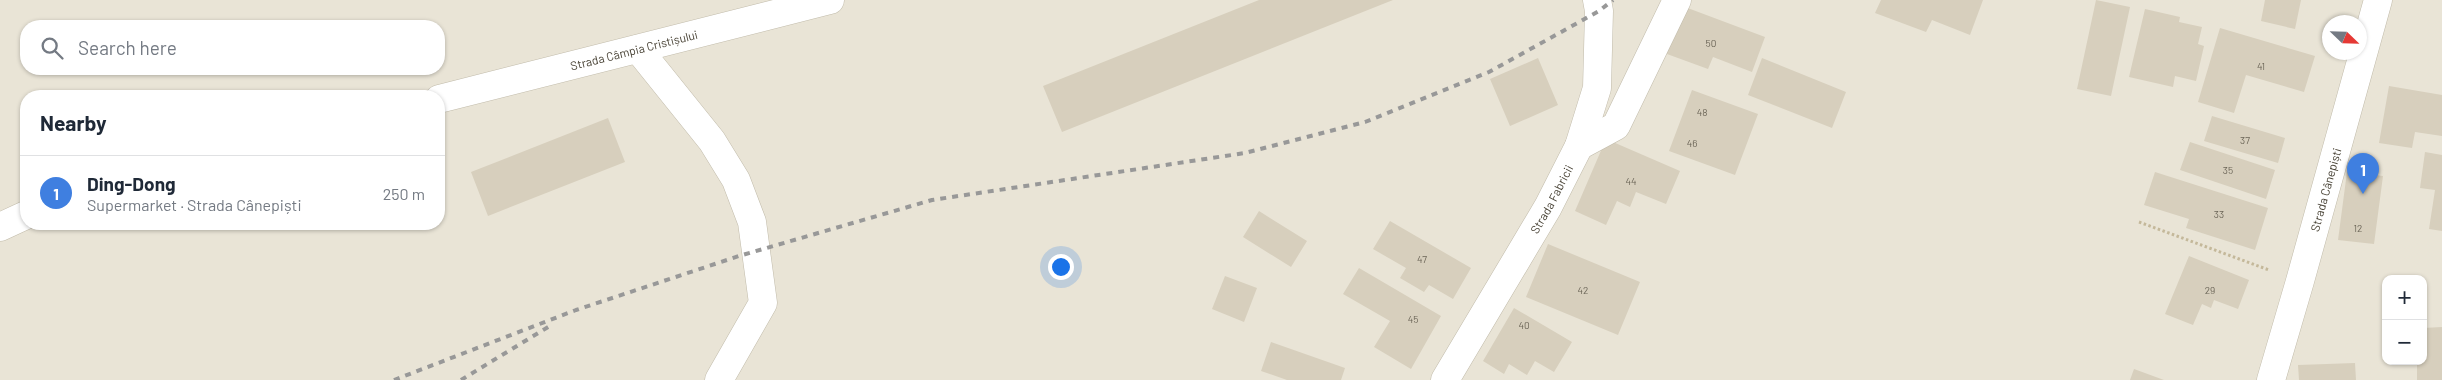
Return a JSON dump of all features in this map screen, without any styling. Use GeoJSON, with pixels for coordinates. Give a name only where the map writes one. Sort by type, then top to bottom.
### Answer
{"type":"FeatureCollection","features":[{"type":"Feature","properties":{"kind":"street","name":"Strada Câmpia Cristișului"},"geometry":{"type":"LineString","coordinates":[[445,97],[830,0]]}},
{"type":"Feature","properties":{"kind":"street","name":"Strada Fabricii"},"geometry":{"type":"LineString","coordinates":[[1446,380],[1548,207],[1579,146],[1597,88],[1599,11],[1597,0]]}},
{"type":"Feature","properties":{"kind":"street"},"geometry":{"type":"LineString","coordinates":[[1579,146],[1616,126],[1677,0]]}},
{"type":"Feature","properties":{"kind":"street","name":"Strada Cânepiști"},"geometry":{"type":"LineString","coordinates":[[2270,380],[2300,281],[2378,0]]}},
{"type":"Feature","properties":{"kind":"street"},"geometry":{"type":"LineString","coordinates":[[638,49],[712,141],[736,180],[752,222],[763,303],[719,380]]}},
{"type":"Feature","properties":{"kind":"street"},"geometry":{"type":"LineString","coordinates":[[0,227],[20,218]]}},
{"type":"Feature","properties":{"kind":"path"},"geometry":{"type":"LineString","coordinates":[[2139,222],[2300,281]]}},
{"type":"Feature","properties":{"kind":"shaded area"},"geometry":{"type":"Polygon","coordinates":[[[0,0],[2442,0],[2442,380],[0,380],[0,0]]]}},
{"type":"Feature","properties":{"kind":"building"},"geometry":{"type":"Polygon","coordinates":[[[1259,0],[1393,0],[1062,132],[1043,86],[1259,0]]]}},
{"type":"Feature","properties":{"kind":"building"},"geometry":{"type":"Polygon","coordinates":[[[1881,0],[1983,0],[1970,35],[1932,20],[1926,32],[1875,13],[1881,0]]]}},
{"type":"Feature","properties":{"kind":"building"},"geometry":{"type":"Polygon","coordinates":[[[2096,0],[2130,7],[2111,96],[2077,89],[2096,0]]]}},
{"type":"Feature","properties":{"kind":"building"},"geometry":{"type":"Polygon","coordinates":[[[2265,0],[2301,0],[2295,29],[2261,21],[2265,0]]]}},
{"type":"Feature","properties":{"kind":"building"},"geometry":{"type":"Polygon","coordinates":[[[1677,4],[1765,37],[1752,72],[1713,57],[1708,69],[1656,50],[1677,4]]]}},
{"type":"Feature","properties":{"kind":"building"},"geometry":{"type":"Polygon","coordinates":[[[2145,9],[2180,17],[2179,22],[2202,27],[2198,44],[2204,46],[2196,81],[2175,76],[2173,87],[2129,77],[2145,9]]]}},
{"type":"Feature","properties":{"kind":"building"},"geometry":{"type":"Polygon","coordinates":[[[2220,28],[2315,56],[2304,92],[2246,75],[2234,113],[2198,102],[2220,28]]]}},
{"type":"Feature","properties":{"kind":"building"},"geometry":{"type":"Polygon","coordinates":[[[1538,58],[1558,105],[1510,126],[1490,79],[1538,58]]]}},
{"type":"Feature","properties":{"kind":"building"},"geometry":{"type":"Polygon","coordinates":[[[1762,58],[1846,92],[1832,128],[1748,95],[1762,58]]]}},
{"type":"Feature","properties":{"kind":"building"},"geometry":{"type":"Polygon","coordinates":[[[2389,86],[2442,95],[2442,136],[2415,132],[2412,148],[2379,143],[2389,86]]]}},
{"type":"Feature","properties":{"kind":"building"},"geometry":{"type":"Polygon","coordinates":[[[1692,90],[1758,114],[1735,175],[1669,151],[1692,90]]]}},
{"type":"Feature","properties":{"kind":"building"},"geometry":{"type":"Polygon","coordinates":[[[2212,116],[2285,138],[2278,163],[2204,141],[2212,116]]]}},
{"type":"Feature","properties":{"kind":"building"},"geometry":{"type":"Polygon","coordinates":[[[608,118],[625,162],[488,216],[471,172],[608,118]]]}},
{"type":"Feature","properties":{"kind":"building"},"geometry":{"type":"Polygon","coordinates":[[[1606,139],[1680,171],[1666,204],[1636,192],[1630,207],[1617,201],[1606,225],[1575,211],[1606,139]]]}},
{"type":"Feature","properties":{"kind":"building"},"geometry":{"type":"Polygon","coordinates":[[[2190,142],[2275,170],[2266,199],[2180,170],[2190,142]]]}},
{"type":"Feature","properties":{"kind":"building"},"geometry":{"type":"Polygon","coordinates":[[[2425,152],[2442,155],[2442,231],[2429,229],[2435,190],[2420,188],[2425,152]]]}},
{"type":"Feature","properties":{"kind":"building"},"geometry":{"type":"Polygon","coordinates":[[[2155,172],[2268,208],[2255,250],[2186,228],[2189,219],[2144,205],[2155,172]]]}},
{"type":"Feature","properties":{"kind":"building"},"geometry":{"type":"Polygon","coordinates":[[[2347,172],[2383,176],[2374,244],[2338,240],[2347,172]]]}},
{"type":"Feature","properties":{"kind":"building"},"geometry":{"type":"Polygon","coordinates":[[[1259,211],[1307,241],[1291,267],[1243,237],[1259,211]]]}},
{"type":"Feature","properties":{"kind":"building"},"geometry":{"type":"Polygon","coordinates":[[[1390,221],[1471,268],[1453,299],[1429,285],[1424,292],[1400,278],[1406,268],[1373,249],[1390,221]]]}},
{"type":"Feature","properties":{"kind":"building"},"geometry":{"type":"Polygon","coordinates":[[[1548,244],[1640,282],[1618,335],[1526,297],[1548,244]]]}},
{"type":"Feature","properties":{"kind":"building"},"geometry":{"type":"Polygon","coordinates":[[[2189,256],[2249,280],[2238,309],[2214,300],[2211,308],[2202,304],[2193,325],[2165,314],[2189,256]]]}},
{"type":"Feature","properties":{"kind":"building"},"geometry":{"type":"Polygon","coordinates":[[[1359,268],[1441,316],[1411,369],[1374,347],[1390,321],[1343,294],[1359,268]]]}},
{"type":"Feature","properties":{"kind":"building"},"geometry":{"type":"Polygon","coordinates":[[[1225,276],[1257,288],[1244,322],[1212,309],[1225,276]]]}},
{"type":"Feature","properties":{"kind":"building"},"geometry":{"type":"Polygon","coordinates":[[[1514,308],[1572,342],[1554,372],[1535,361],[1527,375],[1509,364],[1504,374],[1483,361],[1514,308]]]}},
{"type":"Feature","properties":{"kind":"building"},"geometry":{"type":"Polygon","coordinates":[[[2442,327],[2442,380],[2417,380],[2417,365],[2427,365],[2427,328],[2442,327]]]}},
{"type":"Feature","properties":{"kind":"building"},"geometry":{"type":"Polygon","coordinates":[[[1271,342],[1345,368],[1341,380],[1287,380],[1261,371],[1271,342]]]}},
{"type":"Feature","properties":{"kind":"building"},"geometry":{"type":"Polygon","coordinates":[[[2355,363],[2356,380],[2299,380],[2298,365],[2355,363]]]}},
{"type":"Feature","properties":{"kind":"building"},"geometry":{"type":"Polygon","coordinates":[[[2134,369],[2164,380],[2130,380],[2134,369]]]}},
{"type":"Feature","properties":{"kind":"railway"},"geometry":{"type":"LineString","coordinates":[[394,380],[576,310],[739,256],[932,200],[1245,153],[1365,122],[1489,72],[1599,11],[1613,0]]}},
{"type":"Feature","properties":{"kind":"railway"},"geometry":{"type":"LineString","coordinates":[[461,380],[553,324]]}},
{"type":"Feature","properties":{"kind":"place","name":"Ding-Dong"},"geometry":{"type":"Point","coordinates":[2363,194]}}]}
